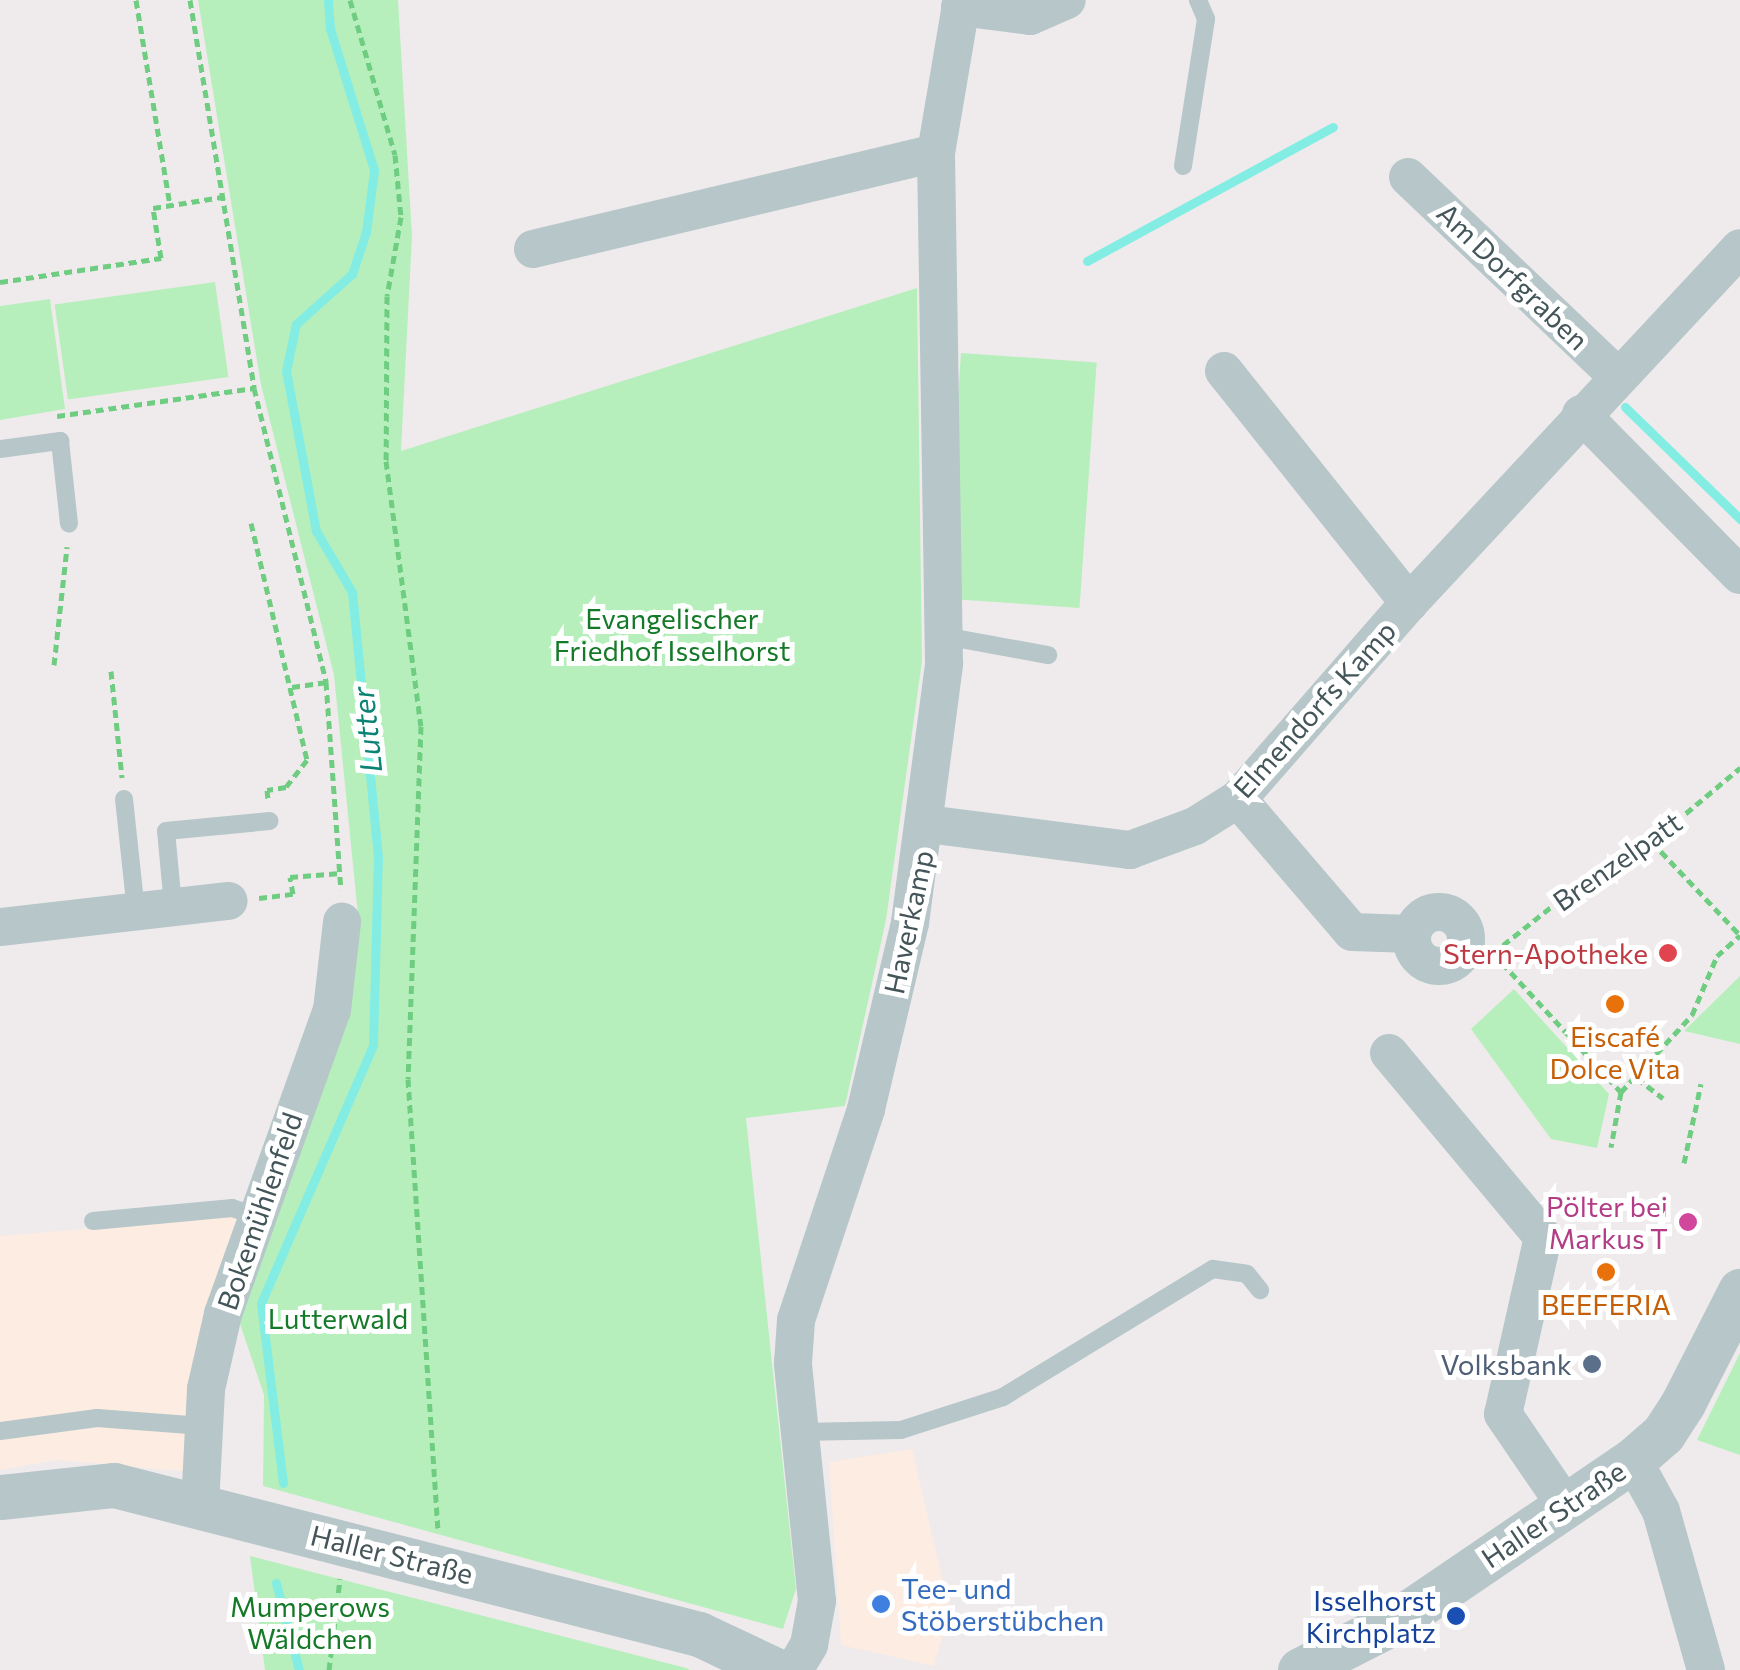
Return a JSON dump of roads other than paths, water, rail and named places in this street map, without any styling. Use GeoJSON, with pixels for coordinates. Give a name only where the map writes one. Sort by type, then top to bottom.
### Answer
{"type":"FeatureCollection","features":[{"type":"Feature","properties":{"kind":"street"},"geometry":{"type":"LineString","coordinates":[[961,4],[1030,16],[1067,0]]}},
{"type":"Feature","properties":{"kind":"street","name":"Haverkamp"},"geometry":{"type":"LineString","coordinates":[[794,1670],[809,1645],[817,1600],[800,1432],[796,1320],[866,1109],[927,824],[944,636],[936,154],[961,4]]}},
{"type":"Feature","properties":{"kind":"street"},"geometry":{"type":"LineString","coordinates":[[533,249],[936,154]]}},
{"type":"Feature","properties":{"kind":"street","name":"Am Dorfgraben"},"geometry":{"type":"LineString","coordinates":[[1408,177],[1617,376]]}},
{"type":"Feature","properties":{"kind":"street","name":"Elmendorfs Kamp"},"geometry":{"type":"LineString","coordinates":[[927,824],[1130,850],[1195,826],[1238,799],[1408,603],[1740,248]]}},
{"type":"Feature","properties":{"kind":"street","name":"Elmendorfs Kamp"},"geometry":{"type":"LineString","coordinates":[[1224,371],[1408,603]]}},
{"type":"Feature","properties":{"kind":"street"},"geometry":{"type":"LineString","coordinates":[[1581,414],[1740,576]]}},
{"type":"Feature","properties":{"kind":"street"},"geometry":{"type":"LineString","coordinates":[[1238,799],[1352,932],[1411,934],[1416,956],[1434,968],[1456,963],[1480,949]]}},
{"type":"Feature","properties":{"kind":"street"},"geometry":{"type":"LineString","coordinates":[[0,927],[229,901]]}},
{"type":"Feature","properties":{"kind":"street","name":"Bokemühlenfeld"},"geometry":{"type":"LineString","coordinates":[[200,1506],[203,1426],[223,1314],[253,1214],[332,1010],[342,922]]}},
{"type":"Feature","properties":{"kind":"street"},"geometry":{"type":"LineString","coordinates":[[1389,1053],[1543,1238],[1503,1414],[1565,1505]]}},
{"type":"Feature","properties":{"kind":"street","name":"Haller Straße"},"geometry":{"type":"LineString","coordinates":[[1300,1670],[1396,1620],[1633,1460],[1664,1434],[1740,1292]]}},
{"type":"Feature","properties":{"kind":"street"},"geometry":{"type":"LineString","coordinates":[[1633,1460],[1661,1511],[1695,1665]]}},
{"type":"Feature","properties":{"kind":"street","name":"Haller Straße"},"geometry":{"type":"LineString","coordinates":[[0,1497],[114,1485],[699,1634],[775,1670]]}},
{"type":"Feature","properties":{"kind":"lane"},"geometry":{"type":"LineString","coordinates":[[1182,166],[1206,19],[1198,0]]}},
{"type":"Feature","properties":{"kind":"lane"},"geometry":{"type":"LineString","coordinates":[[0,450],[60,441],[70,524]]}},
{"type":"Feature","properties":{"kind":"lane"},"geometry":{"type":"LineString","coordinates":[[944,636],[1048,655]]}},
{"type":"Feature","properties":{"kind":"lane"},"geometry":{"type":"LineString","coordinates":[[124,800],[136,911]]}},
{"type":"Feature","properties":{"kind":"lane"},"geometry":{"type":"LineString","coordinates":[[173,906],[166,831],[270,822]]}},
{"type":"Feature","properties":{"kind":"lane"},"geometry":{"type":"LineString","coordinates":[[94,1221],[232,1208],[253,1214]]}},
{"type":"Feature","properties":{"kind":"lane"},"geometry":{"type":"LineString","coordinates":[[800,1432],[902,1430],[1003,1397],[1213,1269],[1247,1274],[1260,1290]]}},
{"type":"Feature","properties":{"kind":"lane"},"geometry":{"type":"LineString","coordinates":[[0,1431],[97,1418],[203,1426]]}},
{"type":"Feature","properties":{"kind":"waterway","name":"Lutter"},"geometry":{"type":"LineString","coordinates":[[283,1483],[261,1303],[373,1045],[378,857],[352,592],[316,531],[286,371],[296,324],[352,274],[366,232],[374,170],[330,29],[328,0]]}},
{"type":"Feature","properties":{"kind":"waterway"},"geometry":{"type":"LineString","coordinates":[[1087,261],[1333,127]]}},
{"type":"Feature","properties":{"kind":"waterway"},"geometry":{"type":"LineString","coordinates":[[1625,407],[1740,519]]}},
{"type":"Feature","properties":{"kind":"waterway","name":"Lutter"},"geometry":{"type":"LineString","coordinates":[[276,1583],[299,1670]]}},
{"type":"Feature","properties":{"kind":"place","name":"Stern-Apotheke"},"geometry":{"type":"Point","coordinates":[1668,953]}},
{"type":"Feature","properties":{"kind":"place","name":"Eiscafé Dolce Vita"},"geometry":{"type":"Point","coordinates":[1615,1004]}},
{"type":"Feature","properties":{"kind":"place","name":"Pölter bei Markus T"},"geometry":{"type":"Point","coordinates":[1688,1222]}},
{"type":"Feature","properties":{"kind":"place","name":"BEEFERIA"},"geometry":{"type":"Point","coordinates":[1606,1272]}},
{"type":"Feature","properties":{"kind":"place","name":"Volksbank"},"geometry":{"type":"Point","coordinates":[1592,1364]}},
{"type":"Feature","properties":{"kind":"place","name":"Tee- und Stöberstübchen"},"geometry":{"type":"Point","coordinates":[881,1604]}},
{"type":"Feature","properties":{"kind":"place","name":"Isselhorst Kirchplatz"},"geometry":{"type":"Point","coordinates":[1456,1616]}},
{"type":"Feature","properties":{"kind":"park label","name":"Evangelischer Friedhof Isselhorst"},"geometry":{"type":"Point","coordinates":[672,634]}},
{"type":"Feature","properties":{"kind":"park label","name":"Lutterwald"},"geometry":{"type":"Point","coordinates":[338,1318]}},
{"type":"Feature","properties":{"kind":"park label","name":"Mumperows Wäldchen"},"geometry":{"type":"Point","coordinates":[310,1622]}}]}
